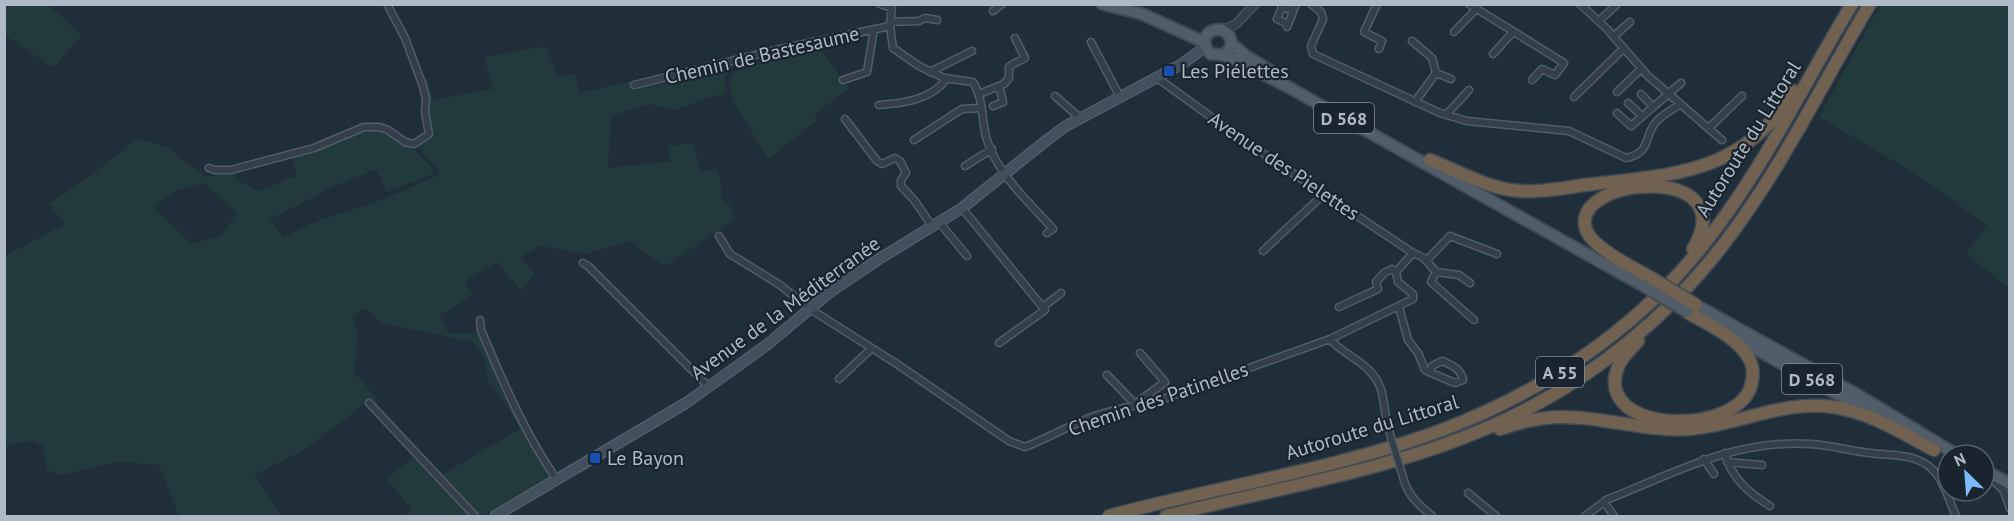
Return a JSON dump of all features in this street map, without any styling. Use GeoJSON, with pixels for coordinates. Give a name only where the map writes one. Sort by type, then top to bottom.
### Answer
{"type":"FeatureCollection","features":[{"type":"Feature","properties":{"kind":"highway"},"geometry":{"type":"LineString","coordinates":[[1430,160],[1496,187],[1512,190],[1538,190],[1656,177],[1700,168],[1726,157],[1756,137],[1774,119],[1852,4]]}},
{"type":"Feature","properties":{"kind":"highway","name":"Autoroute du Littoral"},"geometry":{"type":"LineString","coordinates":[[1109,516],[1365,454],[1430,434],[1500,406],[1556,374],[1614,333],[1639,312],[1702,247],[1754,176],[1852,4]]}},
{"type":"Feature","properties":{"kind":"highway","name":"Autoroute du Littoral"},"geometry":{"type":"LineString","coordinates":[[1166,516],[1293,487],[1402,458],[1473,433],[1506,419],[1579,378],[1608,358],[1645,328],[1683,292],[1729,237],[1781,161],[1870,4]]}},
{"type":"Feature","properties":{"kind":"highway"},"geometry":{"type":"LineString","coordinates":[[1556,374],[1650,298],[1683,262],[1701,235],[1703,222],[1696,202],[1687,194],[1675,189],[1644,187],[1619,191],[1598,199],[1590,205],[1585,219],[1587,231],[1607,251],[1651,284],[1694,308],[1742,348],[1751,363],[1752,385],[1738,405],[1710,416],[1689,420],[1665,420],[1638,414],[1625,404],[1618,393],[1616,375],[1619,365],[1627,354],[1688,292],[1715,261],[1754,206],[1781,161]]}},
{"type":"Feature","properties":{"kind":"highway"},"geometry":{"type":"LineString","coordinates":[[1293,487],[1406,461],[1507,426],[1552,418],[1586,419],[1665,429],[1690,429],[1707,427],[1787,407],[1832,407],[1876,419],[1935,450]]}},
{"type":"Feature","properties":{"kind":"main road"},"geometry":{"type":"LineString","coordinates":[[1102,4],[1142,14],[1168,25],[1197,33],[1206,41],[1211,54],[1219,56],[1230,49],[1232,42],[1228,32],[1218,29],[1206,41]]}},
{"type":"Feature","properties":{"kind":"main road","name":"Avenue de la Méditerranée"},"geometry":{"type":"LineString","coordinates":[[1182,64],[1206,41]]}},
{"type":"Feature","properties":{"kind":"main road","name":"D 568"},"geometry":{"type":"LineString","coordinates":[[1232,42],[1246,56],[1651,284]]}},
{"type":"Feature","properties":{"kind":"main road","name":"D 568"},"geometry":{"type":"LineString","coordinates":[[1219,56],[1236,60],[1651,284]]}},
{"type":"Feature","properties":{"kind":"main road","name":"Avenue de la Méditerranée"},"geometry":{"type":"LineString","coordinates":[[495,516],[650,426],[709,387],[768,344],[850,277],[962,208],[1047,140],[1080,118],[1182,64],[1202,57],[1219,56]]}},
{"type":"Feature","properties":{"kind":"main road","name":"D 568"},"geometry":{"type":"LineString","coordinates":[[1694,308],[1935,450]]}},
{"type":"Feature","properties":{"kind":"main road","name":"D 568"},"geometry":{"type":"LineString","coordinates":[[1694,308],[1858,395],[1937,443]]}},
{"type":"Feature","properties":{"kind":"main road"},"geometry":{"type":"LineString","coordinates":[[1996,476],[2010,484]]}},
{"type":"Feature","properties":{"kind":"main road"},"geometry":{"type":"LineString","coordinates":[[1996,482],[2010,489]]}},
{"type":"Feature","properties":{"kind":"street"},"geometry":{"type":"LineString","coordinates":[[209,168],[231,170],[314,148],[364,127],[379,127],[388,130],[405,142],[414,144],[429,134],[423,86],[405,38],[387,4]]}},
{"type":"Feature","properties":{"kind":"street"},"geometry":{"type":"LineString","coordinates":[[880,4],[892,6],[890,24],[893,48],[930,72],[947,78],[973,82],[979,94],[987,140],[1004,173],[1053,229],[1047,233]]}},
{"type":"Feature","properties":{"kind":"street"},"geometry":{"type":"LineString","coordinates":[[993,11],[1002,4]]}},
{"type":"Feature","properties":{"kind":"street"},"geometry":{"type":"LineString","coordinates":[[1223,30],[1236,24],[1255,4]]}},
{"type":"Feature","properties":{"kind":"street"},"geometry":{"type":"LineString","coordinates":[[1311,4],[1321,12],[1323,19],[1311,46],[1313,54],[1415,102],[1467,121],[1569,131],[1626,158],[1640,152],[1649,139],[1654,123],[1680,104]]}},
{"type":"Feature","properties":{"kind":"street"},"geometry":{"type":"LineString","coordinates":[[1377,4],[1364,32],[1382,41],[1379,49]]}},
{"type":"Feature","properties":{"kind":"street"},"geometry":{"type":"LineString","coordinates":[[1468,4],[1564,63],[1555,75],[1542,69],[1532,80]]}},
{"type":"Feature","properties":{"kind":"street"},"geometry":{"type":"LineString","coordinates":[[1580,4],[1614,36],[1641,69],[1668,95],[1722,140]]}},
{"type":"Feature","properties":{"kind":"street"},"geometry":{"type":"LineString","coordinates":[[1599,21],[1617,4]]}},
{"type":"Feature","properties":{"kind":"street"},"geometry":{"type":"LineString","coordinates":[[1282,7],[1295,8],[1288,25],[1277,19],[1282,7]]}},
{"type":"Feature","properties":{"kind":"street"},"geometry":{"type":"LineString","coordinates":[[1454,32],[1476,9]]}},
{"type":"Feature","properties":{"kind":"street"},"geometry":{"type":"LineString","coordinates":[[1232,42],[1244,17]]}},
{"type":"Feature","properties":{"kind":"street","name":"Chemin de Bastesaume"},"geometry":{"type":"LineString","coordinates":[[634,85],[890,24],[919,21],[924,18],[937,20]]}},
{"type":"Feature","properties":{"kind":"street"},"geometry":{"type":"LineString","coordinates":[[1614,36],[1630,22]]}},
{"type":"Feature","properties":{"kind":"street"},"geometry":{"type":"LineString","coordinates":[[843,80],[867,72],[874,29]]}},
{"type":"Feature","properties":{"kind":"street"},"geometry":{"type":"LineString","coordinates":[[1493,54],[1514,32]]}},
{"type":"Feature","properties":{"kind":"street"},"geometry":{"type":"LineString","coordinates":[[979,94],[999,86],[1009,78],[1009,67],[1025,58],[1015,38]]}},
{"type":"Feature","properties":{"kind":"street"},"geometry":{"type":"LineString","coordinates":[[1412,40],[1432,58],[1436,74]]}},
{"type":"Feature","properties":{"kind":"street"},"geometry":{"type":"LineString","coordinates":[[1090,42],[1120,97]]}},
{"type":"Feature","properties":{"kind":"street"},"geometry":{"type":"LineString","coordinates":[[1574,97],[1624,48]]}},
{"type":"Feature","properties":{"kind":"street"},"geometry":{"type":"LineString","coordinates":[[930,72],[972,51]]}},
{"type":"Feature","properties":{"kind":"street"},"geometry":{"type":"LineString","coordinates":[[1617,92],[1641,69]]}},
{"type":"Feature","properties":{"kind":"street"},"geometry":{"type":"LineString","coordinates":[[1415,102],[1436,74]]}},
{"type":"Feature","properties":{"kind":"street"},"geometry":{"type":"LineString","coordinates":[[1436,74],[1451,79]]}},
{"type":"Feature","properties":{"kind":"street"},"geometry":{"type":"LineString","coordinates":[[879,105],[903,103],[920,98],[942,86],[947,78]]}},
{"type":"Feature","properties":{"kind":"street","name":"Avenue des Pielettes"},"geometry":{"type":"LineString","coordinates":[[1156,78],[1426,261],[1436,272]]}},
{"type":"Feature","properties":{"kind":"street"},"geometry":{"type":"LineString","coordinates":[[1617,113],[1631,126],[1681,83]]}},
{"type":"Feature","properties":{"kind":"street"},"geometry":{"type":"LineString","coordinates":[[993,106],[1007,100],[999,86]]}},
{"type":"Feature","properties":{"kind":"street"},"geometry":{"type":"LineString","coordinates":[[1446,115],[1469,90]]}},
{"type":"Feature","properties":{"kind":"street"},"geometry":{"type":"LineString","coordinates":[[1641,94],[1653,107]]}},
{"type":"Feature","properties":{"kind":"street"},"geometry":{"type":"LineString","coordinates":[[1055,96],[1080,118]]}},
{"type":"Feature","properties":{"kind":"street"},"geometry":{"type":"LineString","coordinates":[[1709,128],[1742,96]]}},
{"type":"Feature","properties":{"kind":"street"},"geometry":{"type":"LineString","coordinates":[[1628,103],[1642,116]]}},
{"type":"Feature","properties":{"kind":"street"},"geometry":{"type":"LineString","coordinates":[[914,140],[962,110],[981,108]]}},
{"type":"Feature","properties":{"kind":"street"},"geometry":{"type":"LineString","coordinates":[[845,119],[877,161],[882,164],[895,158],[900,162],[906,173],[901,180],[901,186],[967,256]]}},
{"type":"Feature","properties":{"kind":"street"},"geometry":{"type":"LineString","coordinates":[[965,166],[992,149]]}},
{"type":"Feature","properties":{"kind":"street"},"geometry":{"type":"LineString","coordinates":[[1263,251],[1324,194]]}},
{"type":"Feature","properties":{"kind":"street"},"geometry":{"type":"LineString","coordinates":[[962,208],[1044,308]]}},
{"type":"Feature","properties":{"kind":"street","name":"Chemin des Patinelles"},"geometry":{"type":"LineString","coordinates":[[719,236],[730,254],[780,285],[810,309],[1009,441],[1024,447],[1050,438],[1092,417],[1136,404],[1164,399],[1330,339]]}},
{"type":"Feature","properties":{"kind":"street"},"geometry":{"type":"LineString","coordinates":[[1426,261],[1450,236],[1497,255]]}},
{"type":"Feature","properties":{"kind":"street"},"geometry":{"type":"LineString","coordinates":[[1396,272],[1413,253]]}},
{"type":"Feature","properties":{"kind":"street"},"geometry":{"type":"LineString","coordinates":[[583,262],[709,387]]}},
{"type":"Feature","properties":{"kind":"street"},"geometry":{"type":"LineString","coordinates":[[1339,307],[1378,289],[1376,282],[1384,273],[1392,269],[1396,272]]}},
{"type":"Feature","properties":{"kind":"street"},"geometry":{"type":"LineString","coordinates":[[1396,272],[1398,282],[1413,294],[1413,299],[1330,339],[1338,349],[1367,368],[1376,377],[1383,393],[1384,415],[1406,487],[1412,497],[1432,516]]}},
{"type":"Feature","properties":{"kind":"street"},"geometry":{"type":"LineString","coordinates":[[1470,283],[1459,275],[1436,272],[1431,282],[1474,320]]}},
{"type":"Feature","properties":{"kind":"street"},"geometry":{"type":"LineString","coordinates":[[999,343],[1061,293]]}},
{"type":"Feature","properties":{"kind":"street"},"geometry":{"type":"LineString","coordinates":[[1398,307],[1408,340],[1418,353],[1425,370],[1429,372],[1455,383],[1463,380],[1462,373],[1442,361],[1432,366],[1429,372]]}},
{"type":"Feature","properties":{"kind":"street"},"geometry":{"type":"LineString","coordinates":[[480,321],[481,330],[503,385],[556,480]]}},
{"type":"Feature","properties":{"kind":"street"},"geometry":{"type":"LineString","coordinates":[[839,379],[872,348]]}},
{"type":"Feature","properties":{"kind":"street"},"geometry":{"type":"LineString","coordinates":[[1107,375],[1136,404],[1165,382],[1140,353]]}},
{"type":"Feature","properties":{"kind":"street"},"geometry":{"type":"LineString","coordinates":[[369,403],[475,516]]}},
{"type":"Feature","properties":{"kind":"street"},"geometry":{"type":"LineString","coordinates":[[1585,516],[1604,502],[1704,459],[1751,448],[1810,444],[1913,458],[1929,466],[1938,475],[1956,516]]}},
{"type":"Feature","properties":{"kind":"street"},"geometry":{"type":"LineString","coordinates":[[1725,453],[1734,474],[1752,495],[1770,506]]}},
{"type":"Feature","properties":{"kind":"street"},"geometry":{"type":"LineString","coordinates":[[1704,459],[1714,474]]}},
{"type":"Feature","properties":{"kind":"street"},"geometry":{"type":"LineString","coordinates":[[1727,462],[1762,465]]}},
{"type":"Feature","properties":{"kind":"street"},"geometry":{"type":"LineString","coordinates":[[1996,483],[2004,491],[2009,504]]}},
{"type":"Feature","properties":{"kind":"street"},"geometry":{"type":"LineString","coordinates":[[1468,494],[1495,516]]}},
{"type":"Feature","properties":{"kind":"street"},"geometry":{"type":"LineString","coordinates":[[1604,502],[1614,516]]}},
{"type":"Feature","properties":{"kind":"green space"},"geometry":{"type":"Polygon","coordinates":[[[4,5],[48,5],[82,35],[53,68],[5,35],[4,5]]]}},
{"type":"Feature","properties":{"kind":"green space"},"geometry":{"type":"Polygon","coordinates":[[[1880,5],[2009,5],[2009,288],[1966,254],[1987,225],[1913,172],[1819,117],[1880,5]]]}},
{"type":"Feature","properties":{"kind":"green space"},"geometry":{"type":"Polygon","coordinates":[[[546,46],[558,77],[576,74],[579,93],[630,81],[636,88],[736,64],[726,76],[726,92],[675,110],[648,104],[611,116],[608,168],[670,161],[668,146],[693,143],[701,171],[717,169],[722,185],[721,195],[726,205],[729,204],[736,219],[665,266],[629,241],[586,254],[541,246],[520,257],[535,274],[521,291],[497,262],[465,281],[473,295],[439,316],[449,334],[478,333],[521,425],[550,478],[484,516],[404,516],[412,510],[387,479],[414,456],[366,403],[307,448],[254,475],[281,516],[179,516],[159,465],[118,462],[61,475],[47,470],[43,446],[31,441],[5,446],[5,256],[65,224],[49,204],[86,179],[138,138],[172,149],[184,162],[207,177],[271,161],[235,174],[235,179],[259,191],[297,175],[291,158],[315,151],[359,132],[378,129],[415,151],[431,166],[434,172],[387,192],[376,169],[330,188],[269,220],[284,237],[317,221],[376,202],[436,176],[439,169],[425,155],[420,145],[435,135],[424,80],[427,78],[433,100],[493,89],[484,57],[546,46]],[[204,183],[177,190],[153,207],[192,244],[221,235],[237,213],[204,183]],[[365,308],[352,318],[358,333],[354,372],[374,395],[379,406],[443,474],[520,429],[503,400],[489,383],[483,355],[473,342],[381,323],[365,308]]]}},
{"type":"Feature","properties":{"kind":"green space"},"geometry":{"type":"Polygon","coordinates":[[[818,46],[849,88],[814,115],[818,120],[768,159],[732,99],[729,81],[733,72],[774,57],[818,46]]]}},
{"type":"Feature","properties":{"kind":"place","name":"Les Piélettes"},"geometry":{"type":"Point","coordinates":[1169,71]}},
{"type":"Feature","properties":{"kind":"place","name":"Le Bayon"},"geometry":{"type":"Point","coordinates":[595,458]}}]}
